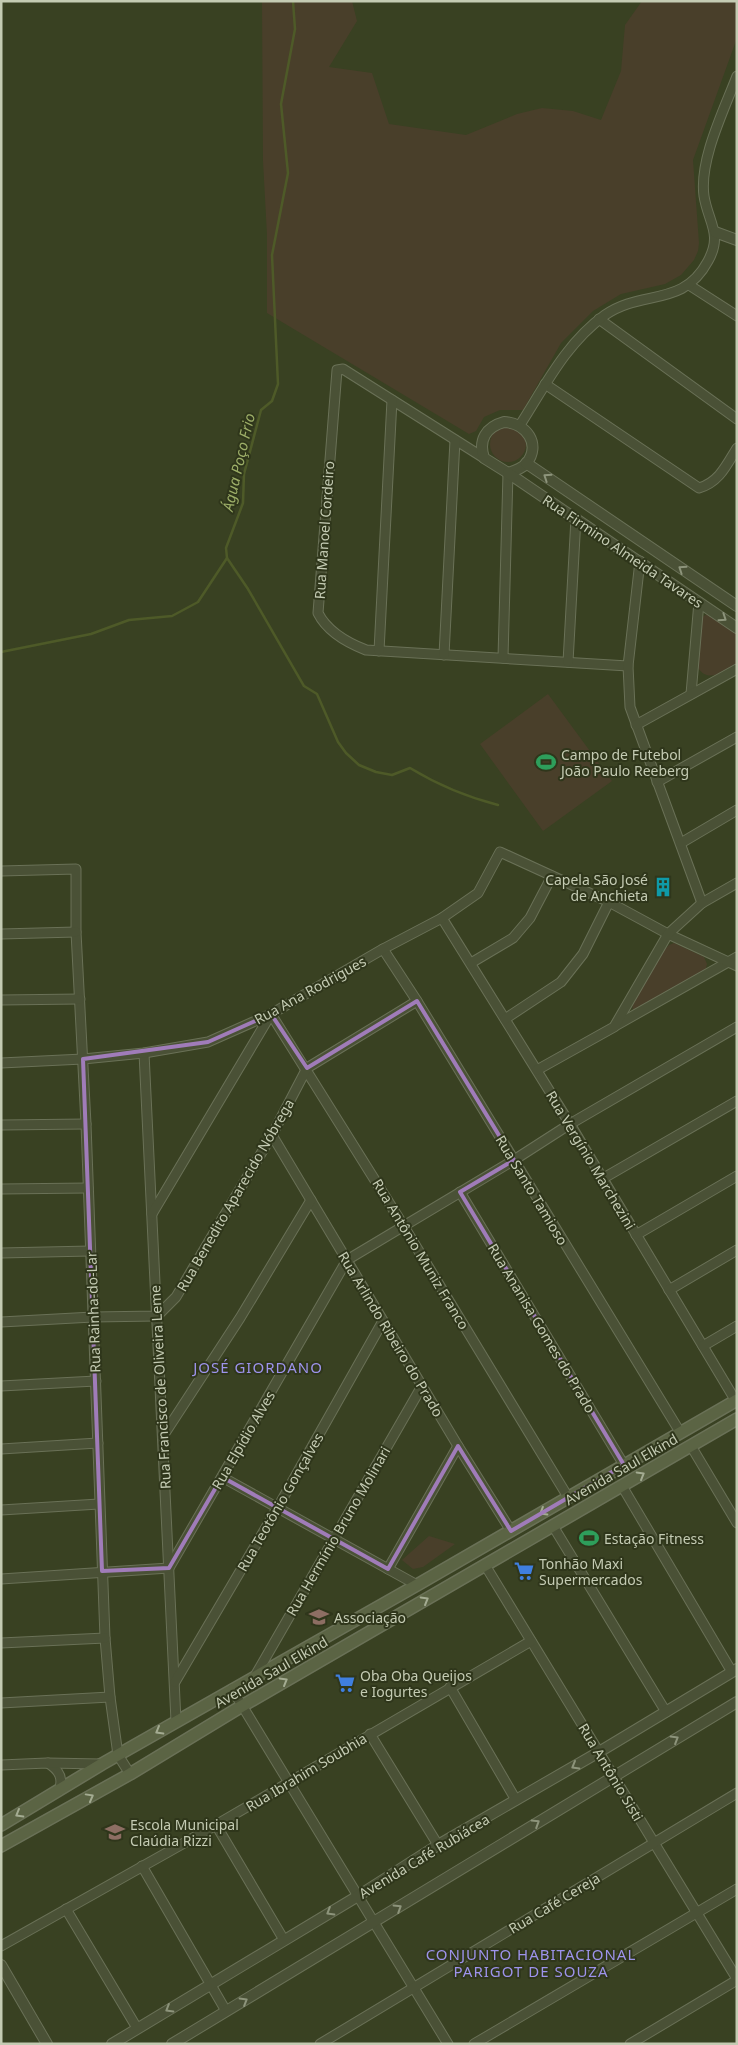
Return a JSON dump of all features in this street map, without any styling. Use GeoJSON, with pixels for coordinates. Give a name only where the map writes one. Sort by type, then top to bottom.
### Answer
{"type":"FeatureCollection","features":[{"type":"Feature","properties":{"kind":"main road","name":"Avenida Saul Elkind"},"geometry":{"type":"LineString","coordinates":[[1,1825],[232,1689],[736,1401]]}},
{"type":"Feature","properties":{"kind":"main road","name":"Avenida Saul Elkind"},"geometry":{"type":"LineString","coordinates":[[1,1846],[130,1774],[242,1706],[737,1419]]}},
{"type":"Feature","properties":{"kind":"street"},"geometry":{"type":"LineString","coordinates":[[520,425],[574,341],[599,319],[627,304],[666,295],[690,285],[700,274],[711,255],[715,232],[704,196],[705,164],[737,76]]}},
{"type":"Feature","properties":{"kind":"street"},"geometry":{"type":"LineString","coordinates":[[715,232],[737,240]]}},
{"type":"Feature","properties":{"kind":"street"},"geometry":{"type":"LineString","coordinates":[[690,285],[737,316]]}},
{"type":"Feature","properties":{"kind":"street"},"geometry":{"type":"LineString","coordinates":[[599,319],[737,419]]}},
{"type":"Feature","properties":{"kind":"street","name":"Rua Firmino Almeida Tavares"},"geometry":{"type":"LineString","coordinates":[[335,372],[339,369],[344,369],[508,473],[737,628]]}},
{"type":"Feature","properties":{"kind":"street","name":"Rua Manoel Cordeiro"},"geometry":{"type":"LineString","coordinates":[[335,372],[318,613],[321,620],[340,636],[357,646],[379,651],[628,666]]}},
{"type":"Feature","properties":{"kind":"street"},"geometry":{"type":"LineString","coordinates":[[545,384],[699,488],[709,485],[716,480],[737,448]]}},
{"type":"Feature","properties":{"kind":"street"},"geometry":{"type":"LineString","coordinates":[[379,651],[392,400]]}},
{"type":"Feature","properties":{"kind":"street"},"geometry":{"type":"LineString","coordinates":[[484,458],[482,442],[489,428],[504,422],[520,425],[530,438],[531,455],[526,463],[521,468],[508,473],[503,658]]}},
{"type":"Feature","properties":{"kind":"street"},"geometry":{"type":"LineString","coordinates":[[444,655],[455,440]]}},
{"type":"Feature","properties":{"kind":"street","name":"Rua Firmino Almeida Tavares"},"geometry":{"type":"LineString","coordinates":[[526,463],[737,606]]}},
{"type":"Feature","properties":{"kind":"street"},"geometry":{"type":"LineString","coordinates":[[568,662],[576,518]]}},
{"type":"Feature","properties":{"kind":"street"},"geometry":{"type":"LineString","coordinates":[[640,561],[628,666],[630,707],[702,903]]}},
{"type":"Feature","properties":{"kind":"street"},"geometry":{"type":"LineString","coordinates":[[691,694],[699,602]]}},
{"type":"Feature","properties":{"kind":"street"},"geometry":{"type":"LineString","coordinates":[[636,725],[737,669]]}},
{"type":"Feature","properties":{"kind":"street"},"geometry":{"type":"LineString","coordinates":[[657,782],[737,736]]}},
{"type":"Feature","properties":{"kind":"street"},"geometry":{"type":"LineString","coordinates":[[681,843],[737,810]]}},
{"type":"Feature","properties":{"kind":"street","name":"Rua Ana Rodrigues"},"geometry":{"type":"LineString","coordinates":[[1,1064],[144,1053],[208,1042],[271,1014],[383,948],[442,918],[478,893],[500,852],[552,876]]}},
{"type":"Feature","properties":{"kind":"street","name":"Rua Rainha-do-Lar"},"geometry":{"type":"LineString","coordinates":[[1,871],[76,869],[76,932],[84,1059],[105,1638],[110,1697],[118,1755]]}},
{"type":"Feature","properties":{"kind":"street"},"geometry":{"type":"LineString","coordinates":[[471,963],[513,938],[530,918],[552,876],[609,902],[668,934],[734,962]]}},
{"type":"Feature","properties":{"kind":"street"},"geometry":{"type":"LineString","coordinates":[[614,1027],[668,934],[702,903],[737,883]]}},
{"type":"Feature","properties":{"kind":"street"},"geometry":{"type":"LineString","coordinates":[[505,1019],[561,982],[583,954],[609,902]]}},
{"type":"Feature","properties":{"kind":"street","name":"Rua Vergínio Marchezini"},"geometry":{"type":"LineString","coordinates":[[442,918],[570,1124],[736,1401]]}},
{"type":"Feature","properties":{"kind":"street"},"geometry":{"type":"LineString","coordinates":[[1,934],[76,932]]}},
{"type":"Feature","properties":{"kind":"street","name":"Rua Santo Tamioso"},"geometry":{"type":"LineString","coordinates":[[383,948],[680,1432]]}},
{"type":"Feature","properties":{"kind":"street"},"geometry":{"type":"LineString","coordinates":[[537,1070],[734,962]]}},
{"type":"Feature","properties":{"kind":"street"},"geometry":{"type":"LineString","coordinates":[[1,1000],[80,999]]}},
{"type":"Feature","properties":{"kind":"street"},"geometry":{"type":"LineString","coordinates":[[307,1068],[417,1001]]}},
{"type":"Feature","properties":{"kind":"street"},"geometry":{"type":"LineString","coordinates":[[152,1214],[271,1014]]}},
{"type":"Feature","properties":{"kind":"street","name":"Rua Antônio Muniz Franco"},"geometry":{"type":"LineString","coordinates":[[271,1014],[307,1068],[568,1497]]}},
{"type":"Feature","properties":{"kind":"street"},"geometry":{"type":"LineString","coordinates":[[347,1260],[514,1160],[570,1124],[737,1027]]}},
{"type":"Feature","properties":{"kind":"street","name":"Rua Francisco de Oliveira Leme"},"geometry":{"type":"LineString","coordinates":[[144,1053],[176,1722]]}},
{"type":"Feature","properties":{"kind":"street","name":"Rua Benedito Aparecido Nóbrega"},"geometry":{"type":"LineString","coordinates":[[157,1316],[176,1297],[272,1135],[307,1068]]}},
{"type":"Feature","properties":{"kind":"street"},"geometry":{"type":"LineString","coordinates":[[602,1179],[737,1101]]}},
{"type":"Feature","properties":{"kind":"street"},"geometry":{"type":"LineString","coordinates":[[1,1125],[86,1124]]}},
{"type":"Feature","properties":{"kind":"street","name":"Rua Arlindo Ribeiro do Prado"},"geometry":{"type":"LineString","coordinates":[[272,1135],[511,1531]]}},
{"type":"Feature","properties":{"kind":"street"},"geometry":{"type":"LineString","coordinates":[[636,1235],[737,1176]]}},
{"type":"Feature","properties":{"kind":"street"},"geometry":{"type":"LineString","coordinates":[[1,1189],[88,1188]]}},
{"type":"Feature","properties":{"kind":"street","name":"Rua Ananisa Gomes do Prado"},"geometry":{"type":"LineString","coordinates":[[460,1192],[624,1464]]}},
{"type":"Feature","properties":{"kind":"street"},"geometry":{"type":"LineString","coordinates":[[163,1436],[240,1318],[311,1200]]}},
{"type":"Feature","properties":{"kind":"street"},"geometry":{"type":"LineString","coordinates":[[669,1290],[737,1250]]}},
{"type":"Feature","properties":{"kind":"street"},"geometry":{"type":"LineString","coordinates":[[1,1253],[90,1251]]}},
{"type":"Feature","properties":{"kind":"street","name":"Rua Elpídio Alves"},"geometry":{"type":"LineString","coordinates":[[169,1568],[347,1260]]}},
{"type":"Feature","properties":{"kind":"street"},"geometry":{"type":"LineString","coordinates":[[1,1322],[157,1316]]}},
{"type":"Feature","properties":{"kind":"street","name":"Rua Teotônio Gonçalves"},"geometry":{"type":"LineString","coordinates":[[174,1682],[278,1507],[383,1321]]}},
{"type":"Feature","properties":{"kind":"street"},"geometry":{"type":"LineString","coordinates":[[703,1346],[737,1326]]}},
{"type":"Feature","properties":{"kind":"street"},"geometry":{"type":"LineString","coordinates":[[1,1386],[96,1381]]}},
{"type":"Feature","properties":{"kind":"street","name":"Rua Hermínio Bruno Molinari"},"geometry":{"type":"LineString","coordinates":[[255,1676],[422,1386]]}},
{"type":"Feature","properties":{"kind":"street"},"geometry":{"type":"LineString","coordinates":[[1,1449],[98,1443]]}},
{"type":"Feature","properties":{"kind":"street"},"geometry":{"type":"LineString","coordinates":[[388,1569],[458,1446]]}},
{"type":"Feature","properties":{"kind":"street"},"geometry":{"type":"LineString","coordinates":[[691,1446],[737,1523]]}},
{"type":"Feature","properties":{"kind":"street"},"geometry":{"type":"LineString","coordinates":[[222,1477],[417,1585]]}},
{"type":"Feature","properties":{"kind":"street"},"geometry":{"type":"LineString","coordinates":[[622,1486],[734,1670]]}},
{"type":"Feature","properties":{"kind":"street"},"geometry":{"type":"LineString","coordinates":[[1,1510],[100,1504]]}},
{"type":"Feature","properties":{"kind":"street"},"geometry":{"type":"LineString","coordinates":[[553,1526],[666,1712]]}},
{"type":"Feature","properties":{"kind":"street","name":"Rua Antônio Sisti"},"geometry":{"type":"LineString","coordinates":[[485,1565],[737,1979]]}},
{"type":"Feature","properties":{"kind":"street"},"geometry":{"type":"LineString","coordinates":[[1,1579],[169,1568]]}},
{"type":"Feature","properties":{"kind":"street"},"geometry":{"type":"LineString","coordinates":[[1,1643],[105,1638]]}},
{"type":"Feature","properties":{"kind":"street","name":"Rua Ibrahim Soubhia"},"geometry":{"type":"LineString","coordinates":[[1,1946],[216,1825],[531,1641]]}},
{"type":"Feature","properties":{"kind":"street","name":"Avenida Café Rubiácea"},"geometry":{"type":"LineString","coordinates":[[112,2044],[358,1896],[438,1845],[599,1752],[734,1670]]}},
{"type":"Feature","properties":{"kind":"street"},"geometry":{"type":"LineString","coordinates":[[450,1687],[516,1800]]}},
{"type":"Feature","properties":{"kind":"street"},"geometry":{"type":"LineString","coordinates":[[232,1689],[448,2044]]}},
{"type":"Feature","properties":{"kind":"street"},"geometry":{"type":"LineString","coordinates":[[1,1703],[110,1697]]}},
{"type":"Feature","properties":{"kind":"street"},"geometry":{"type":"LineString","coordinates":[[172,2044],[737,1702]]}},
{"type":"Feature","properties":{"kind":"street"},"geometry":{"type":"LineString","coordinates":[[370,1734],[438,1845]]}},
{"type":"Feature","properties":{"kind":"street"},"geometry":{"type":"LineString","coordinates":[[118,1755],[130,1774]]}},
{"type":"Feature","properties":{"kind":"street"},"geometry":{"type":"LineString","coordinates":[[1,1765],[47,1763],[102,1764]]}},
{"type":"Feature","properties":{"kind":"street"},"geometry":{"type":"LineString","coordinates":[[47,1763],[56,1768],[61,1777],[62,1783],[59,1791]]}},
{"type":"Feature","properties":{"kind":"street","name":"Rua Café Cereja"},"geometry":{"type":"LineString","coordinates":[[320,2044],[737,1793]]}},
{"type":"Feature","properties":{"kind":"street"},"geometry":{"type":"LineString","coordinates":[[216,1825],[284,1940]]}},
{"type":"Feature","properties":{"kind":"street"},"geometry":{"type":"LineString","coordinates":[[142,1866],[226,2011]]}},
{"type":"Feature","properties":{"kind":"street"},"geometry":{"type":"LineString","coordinates":[[474,2044],[737,1890]]}},
{"type":"Feature","properties":{"kind":"street"},"geometry":{"type":"LineString","coordinates":[[66,1909],[137,2028]]}},
{"type":"Feature","properties":{"kind":"street"},"geometry":{"type":"LineString","coordinates":[[1,1965],[47,2044]]}},
{"type":"Feature","properties":{"kind":"street"},"geometry":{"type":"LineString","coordinates":[[630,2044],[737,1979]]}},
{"type":"Feature","properties":{"kind":"highlighted area"},"geometry":{"type":"Polygon","coordinates":[[[417,1001],[514,1160],[460,1192],[624,1465],[511,1531],[458,1446],[388,1569],[222,1477],[169,1568],[102,1571],[83,1059],[208,1042],[271,1014],[307,1068],[417,1001]]]}},
{"type":"Feature","properties":{"kind":"shaded area"},"geometry":{"type":"Polygon","coordinates":[[[262,1],[352,1],[357,21],[329,67],[372,73],[389,124],[466,135],[517,114],[542,108],[573,111],[601,120],[621,71],[625,25],[642,1],[737,1],[737,38],[693,160],[699,243],[694,260],[681,275],[665,284],[621,294],[593,311],[561,343],[523,410],[500,410],[484,417],[476,431],[469,434],[267,313],[267,235],[263,161],[262,1]]]}},
{"type":"Feature","properties":{"kind":"shaded area"},"geometry":{"type":"Polygon","coordinates":[[[508,426],[521,431],[526,444],[521,457],[508,462],[495,457],[490,444],[495,431],[508,426]]]}},
{"type":"Feature","properties":{"kind":"shaded area"},"geometry":{"type":"Polygon","coordinates":[[[709,613],[737,628],[737,663],[711,676],[701,672],[697,666],[702,617],[709,613]]]}},
{"type":"Feature","properties":{"kind":"shaded area","name":"Campo de Futebol João Paulo Reeberg"},"geometry":{"type":"Polygon","coordinates":[[[548,694],[612,781],[543,831],[480,744],[548,694]]]}},
{"type":"Feature","properties":{"kind":"shaded area"},"geometry":{"type":"Polygon","coordinates":[[[674,943],[704,957],[707,964],[705,972],[635,1011],[633,1010],[632,1004],[665,949],[674,943]]]}},
{"type":"Feature","properties":{"kind":"shaded area"},"geometry":{"type":"Polygon","coordinates":[[[429,1536],[455,1544],[423,1567],[413,1569],[402,1560],[429,1536]]]}},
{"type":"Feature","properties":{"kind":"waterway","name":"Água Poço Frio"},"geometry":{"type":"LineString","coordinates":[[1,652],[91,634],[129,620],[172,616],[198,602],[227,558],[226,548],[243,503],[244,474],[261,410],[272,401],[278,384],[272,255],[288,173],[281,104],[295,29],[293,1]]}},
{"type":"Feature","properties":{"kind":"waterway"},"geometry":{"type":"LineString","coordinates":[[227,558],[248,589],[304,686],[317,694],[338,742],[346,753],[359,765],[376,772],[392,775],[410,768],[453,790],[498,805]]}},
{"type":"Feature","properties":{"kind":"place","name":"Campo de Futebol João Paulo Reeberg"},"geometry":{"type":"Point","coordinates":[546,762]}},
{"type":"Feature","properties":{"kind":"place","name":"Capela São José de Anchieta"},"geometry":{"type":"Point","coordinates":[663,887]}},
{"type":"Feature","properties":{"kind":"place","name":"Estação Fitness"},"geometry":{"type":"Point","coordinates":[589,1538]}},
{"type":"Feature","properties":{"kind":"place","name":"Tonhão Maxi Supermercados"},"geometry":{"type":"Point","coordinates":[524,1571]}},
{"type":"Feature","properties":{"kind":"place","name":"Associação"},"geometry":{"type":"Point","coordinates":[319,1617]}},
{"type":"Feature","properties":{"kind":"place","name":"Oba Oba Queijos e Iogurtes"},"geometry":{"type":"Point","coordinates":[345,1683]}},
{"type":"Feature","properties":{"kind":"place","name":"Escola Municipal Claúdia Rizzi"},"geometry":{"type":"Point","coordinates":[115,1832]}},
{"type":"Feature","properties":{"kind":"district","name":"JOSÉ GIORDANO"},"geometry":{"type":"Point","coordinates":[258,1367]}},
{"type":"Feature","properties":{"kind":"district","name":"CONJUNTO HABITACIONAL PARIGOT DE SOUZA"},"geometry":{"type":"Point","coordinates":[531,1962]}}]}
